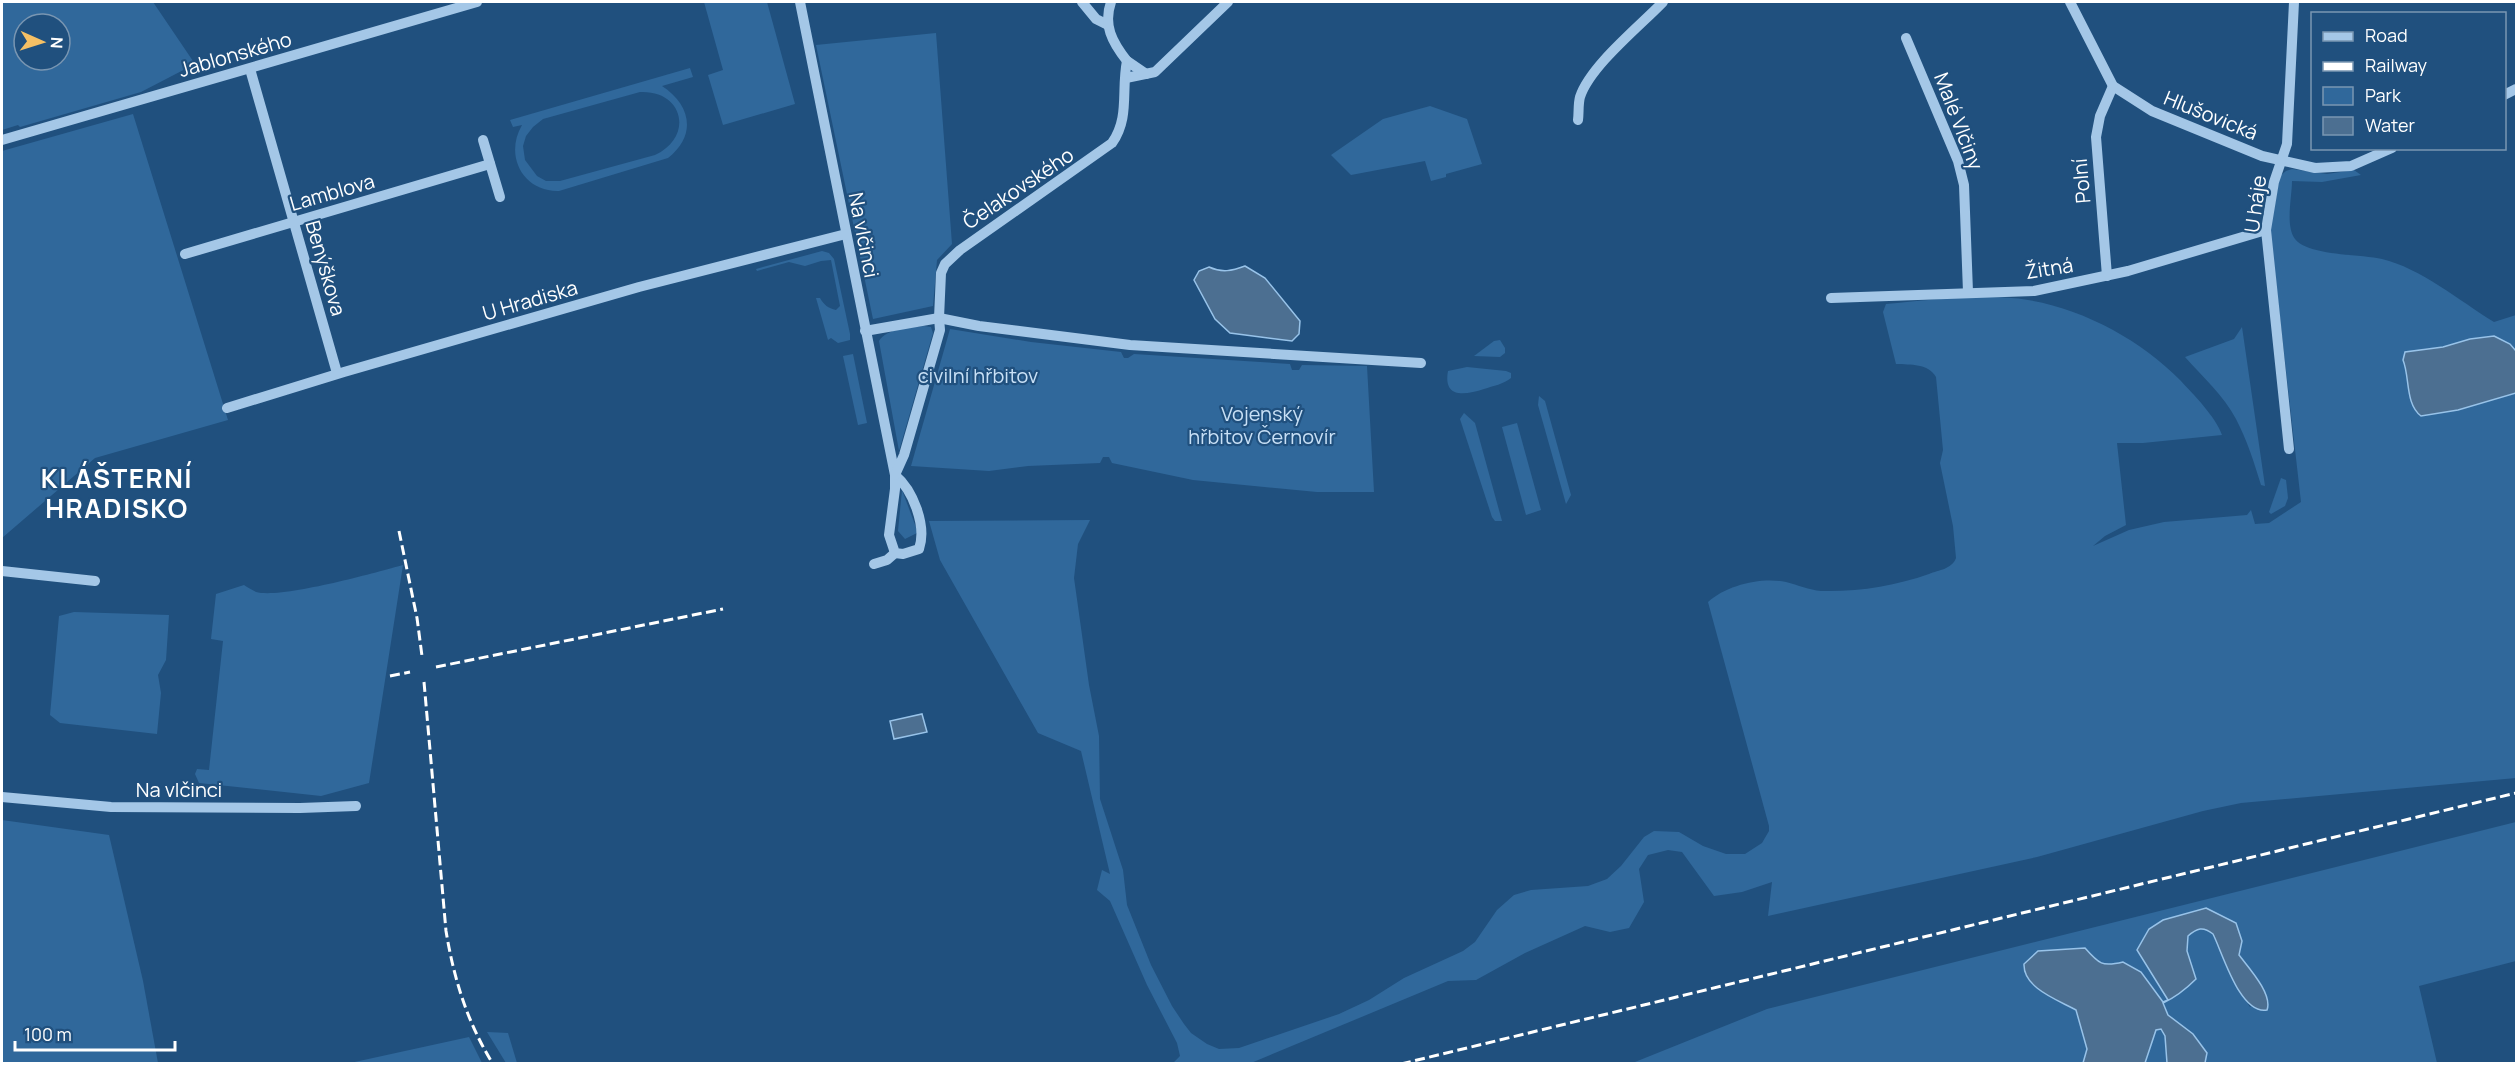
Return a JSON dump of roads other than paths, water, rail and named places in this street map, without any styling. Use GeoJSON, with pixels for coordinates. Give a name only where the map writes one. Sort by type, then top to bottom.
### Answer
{"type":"FeatureCollection","features":[{"type":"Feature","properties":{"kind":"street","name":"Jablonského"},"geometry":{"type":"LineString","coordinates":[[2,140],[477,2]]}},
{"type":"Feature","properties":{"kind":"street","name":"Na vlčinci"},"geometry":{"type":"LineString","coordinates":[[800,2],[895,475],[889,535],[895,553],[903,554],[919,549],[923,538],[919,518],[905,484],[895,475]]}},
{"type":"Feature","properties":{"kind":"street"},"geometry":{"type":"LineString","coordinates":[[1082,2],[1096,19],[1108,26]]}},
{"type":"Feature","properties":{"kind":"street"},"geometry":{"type":"LineString","coordinates":[[1111,2],[1108,26],[1116,46],[1127,60],[1146,74]]}},
{"type":"Feature","properties":{"kind":"street"},"geometry":{"type":"LineString","coordinates":[[1126,78],[1152,73],[1161,67],[1228,2]]}},
{"type":"Feature","properties":{"kind":"street"},"geometry":{"type":"LineString","coordinates":[[1578,120],[1580,98],[1586,83],[1596,69],[1663,2]]}},
{"type":"Feature","properties":{"kind":"street"},"geometry":{"type":"LineString","coordinates":[[2070,2],[2113,86]]}},
{"type":"Feature","properties":{"kind":"street","name":"U háje"},"geometry":{"type":"LineString","coordinates":[[2289,449],[2266,230],[2274,182],[2287,144],[2294,2]]}},
{"type":"Feature","properties":{"kind":"street","name":"Malé Vlčiny"},"geometry":{"type":"LineString","coordinates":[[1906,38],[1964,185],[1968,292]]}},
{"type":"Feature","properties":{"kind":"street","name":"Čelakovského"},"geometry":{"type":"LineString","coordinates":[[895,475],[904,455],[940,330],[941,273],[949,259],[1112,143],[1122,126],[1127,60]]}},
{"type":"Feature","properties":{"kind":"street","name":"Benýškova"},"geometry":{"type":"LineString","coordinates":[[250,69],[338,374]]}},
{"type":"Feature","properties":{"kind":"street","name":"Hlušovická"},"geometry":{"type":"LineString","coordinates":[[2113,86],[2152,111],[2282,162],[2315,168],[2346,167],[2387,150]]}},
{"type":"Feature","properties":{"kind":"street","name":"Polní"},"geometry":{"type":"LineString","coordinates":[[2107,276],[2096,137],[2100,116],[2113,86]]}},
{"type":"Feature","properties":{"kind":"street"},"geometry":{"type":"LineString","coordinates":[[483,140],[500,197]]}},
{"type":"Feature","properties":{"kind":"street","name":"Lamblova"},"geometry":{"type":"LineString","coordinates":[[185,254],[490,164]]}},
{"type":"Feature","properties":{"kind":"street","name":"Žitná"},"geometry":{"type":"LineString","coordinates":[[1831,298],[2034,291],[2107,276],[2266,230]]}},
{"type":"Feature","properties":{"kind":"street","name":"U Hradiska"},"geometry":{"type":"LineString","coordinates":[[227,408],[639,287],[846,234]]}},
{"type":"Feature","properties":{"kind":"street"},"geometry":{"type":"LineString","coordinates":[[865,331],[939,318],[979,326],[1130,345],[1421,363]]}},
{"type":"Feature","properties":{"kind":"street"},"geometry":{"type":"LineString","coordinates":[[874,564],[887,560],[895,553]]}},
{"type":"Feature","properties":{"kind":"street"},"geometry":{"type":"LineString","coordinates":[[2,571],[95,581]]}},
{"type":"Feature","properties":{"kind":"street","name":"Na vlčinci"},"geometry":{"type":"LineString","coordinates":[[2,797],[111,807],[311,808],[356,806]]}},
{"type":"Feature","properties":{"kind":"water"},"geometry":{"type":"Polygon","coordinates":[[[1245,266],[1265,278],[1300,321],[1299,334],[1292,341],[1230,333],[1215,319],[1194,280],[1199,271],[1209,267],[1227,271],[1245,266]]]}},
{"type":"Feature","properties":{"kind":"water"},"geometry":{"type":"Polygon","coordinates":[[[2494,336],[2510,344],[2516,351],[2516,393],[2458,410],[2421,416],[2412,405],[2410,397],[2403,360],[2405,352],[2443,347],[2470,339],[2494,336]]]}},
{"type":"Feature","properties":{"kind":"water"},"geometry":{"type":"Polygon","coordinates":[[[922,714],[927,732],[894,739],[890,721],[922,714]]]}},
{"type":"Feature","properties":{"kind":"water"},"geometry":{"type":"Polygon","coordinates":[[[2206,908],[2236,923],[2242,941],[2239,955],[2263,989],[2268,1004],[2267,1010],[2257,1009],[2241,993],[2227,968],[2213,934],[2203,929],[2197,930],[2188,936],[2187,951],[2196,979],[2181,992],[2172,998],[2163,1003],[2168,1015],[2193,1034],[2207,1053],[2205,1063],[2167,1063],[2165,1036],[2161,1029],[2156,1030],[2145,1063],[2083,1063],[2087,1049],[2076,1010],[2035,986],[2025,972],[2024,964],[2038,951],[2085,948],[2101,963],[2123,962],[2141,972],[2163,1002],[2168,1000],[2137,950],[2149,929],[2163,920],[2206,908]]]}},
{"type":"Feature","properties":{"kind":"railway"},"geometry":{"type":"LineString","coordinates":[[399,531],[417,618],[422,656]]}},
{"type":"Feature","properties":{"kind":"railway"},"geometry":{"type":"LineString","coordinates":[[436,667],[723,609]]}},
{"type":"Feature","properties":{"kind":"railway"},"geometry":{"type":"LineString","coordinates":[[390,676],[410,672]]}},
{"type":"Feature","properties":{"kind":"railway"},"geometry":{"type":"LineString","coordinates":[[424,682],[446,931],[463,1000],[476,1032],[493,1064]]}},
{"type":"Feature","properties":{"kind":"railway"},"geometry":{"type":"LineString","coordinates":[[1401,1064],[2516,793]]}},
{"type":"Feature","properties":{"kind":"district","name":"KLÁŠTERNÍ HRADISKO"},"geometry":{"type":"Point","coordinates":[117,493]}},
{"type":"Feature","properties":{"kind":"park label","name":"civilní hřbitov"},"geometry":{"type":"Point","coordinates":[978,375]}},
{"type":"Feature","properties":{"kind":"park label","name":"Vojenský hřbitov Černovír"},"geometry":{"type":"Point","coordinates":[1262,424]}}]}
